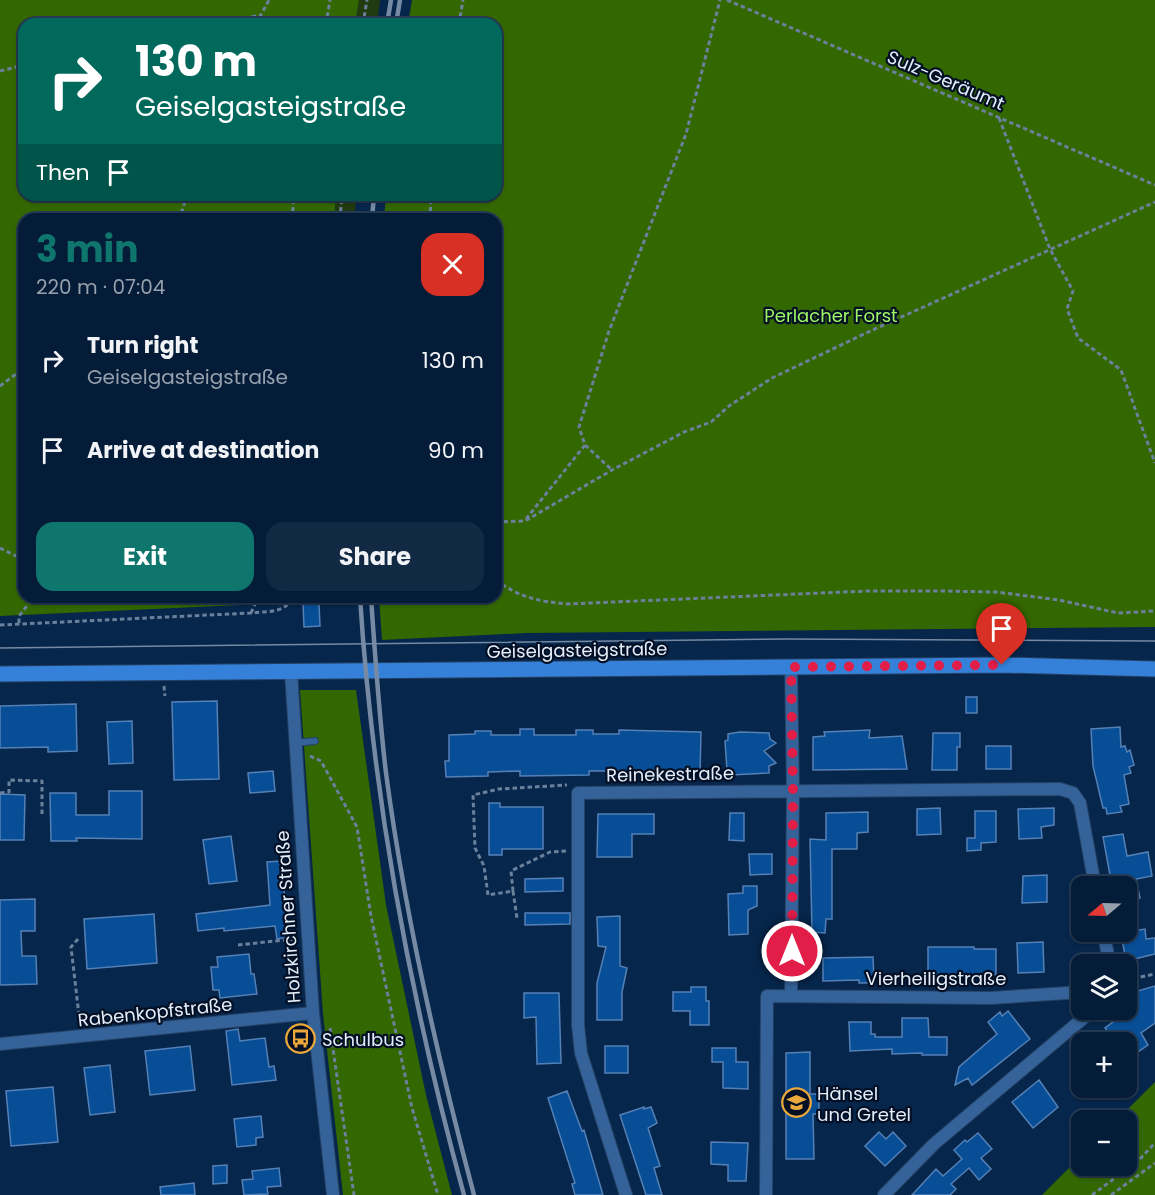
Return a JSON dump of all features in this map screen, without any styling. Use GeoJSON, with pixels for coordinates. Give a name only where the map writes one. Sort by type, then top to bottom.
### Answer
{"type":"FeatureCollection","features":[{"type":"Feature","properties":{"kind":"main road","name":"Geiselgasteigstraße"},"geometry":{"type":"LineString","coordinates":[[0,674],[1002,665],[1155,669]]}},
{"type":"Feature","properties":{"kind":"street"},"geometry":{"type":"LineString","coordinates":[[791,667],[793,791],[791,996]]}},
{"type":"Feature","properties":{"kind":"street","name":"Holzkirchner Straße"},"geometry":{"type":"LineString","coordinates":[[291,672],[313,1013],[333,1195]]}},
{"type":"Feature","properties":{"kind":"street","name":"Reinekestraße"},"geometry":{"type":"LineString","coordinates":[[578,793],[1059,789],[1073,793],[1080,802],[1093,876]]}},
{"type":"Feature","properties":{"kind":"street"},"geometry":{"type":"LineString","coordinates":[[578,793],[578,1024],[581,1053],[626,1195]]}},
{"type":"Feature","properties":{"kind":"street","name":"Vierheiligstraße"},"geometry":{"type":"LineString","coordinates":[[766,1195],[767,996],[992,998],[1071,993]]}},
{"type":"Feature","properties":{"kind":"street","name":"Rabenkopfstraße"},"geometry":{"type":"LineString","coordinates":[[0,1044],[313,1013]]}},
{"type":"Feature","properties":{"kind":"street"},"geometry":{"type":"LineString","coordinates":[[884,1195],[934,1144],[1082,1020]]}},
{"type":"Feature","properties":{"kind":"lane"},"geometry":{"type":"LineString","coordinates":[[295,743],[312,742]]}},
{"type":"Feature","properties":{"kind":"path"},"geometry":{"type":"LineString","coordinates":[[259,18],[269,0]]}},
{"type":"Feature","properties":{"kind":"path"},"geometry":{"type":"LineString","coordinates":[[327,18],[330,0]]}},
{"type":"Feature","properties":{"kind":"path"},"geometry":{"type":"LineString","coordinates":[[364,18],[367,0]]}},
{"type":"Feature","properties":{"kind":"path"},"geometry":{"type":"LineString","coordinates":[[460,18],[463,0]]}},
{"type":"Feature","properties":{"kind":"path"},"geometry":{"type":"LineString","coordinates":[[612,470],[585,445],[579,427],[609,331],[686,134],[720,0]]}},
{"type":"Feature","properties":{"kind":"path","name":"Sulz-Geräumt"},"geometry":{"type":"LineString","coordinates":[[727,0],[1155,185]]}},
{"type":"Feature","properties":{"kind":"path"},"geometry":{"type":"LineString","coordinates":[[246,18],[261,15]]}},
{"type":"Feature","properties":{"kind":"path"},"geometry":{"type":"LineString","coordinates":[[0,71],[18,66]]}},
{"type":"Feature","properties":{"kind":"path"},"geometry":{"type":"LineString","coordinates":[[999,118],[1050,249],[1073,291],[1066,309],[1078,338],[1121,370],[1155,463]]}},
{"type":"Feature","properties":{"kind":"path"},"geometry":{"type":"LineString","coordinates":[[502,522],[525,521],[612,470],[684,432],[711,422],[729,406],[772,378],[1155,202]]}},
{"type":"Feature","properties":{"kind":"path"},"geometry":{"type":"LineString","coordinates":[[0,386],[18,372]]}},
{"type":"Feature","properties":{"kind":"path"},"geometry":{"type":"LineString","coordinates":[[525,521],[585,445]]}},
{"type":"Feature","properties":{"kind":"path"},"geometry":{"type":"LineString","coordinates":[[0,548],[18,557]]}},
{"type":"Feature","properties":{"kind":"path"},"geometry":{"type":"LineString","coordinates":[[502,584],[536,601],[567,604],[867,591],[931,591],[996,592],[1059,600],[1118,613],[1155,611]]}},
{"type":"Feature","properties":{"kind":"path"},"geometry":{"type":"LineString","coordinates":[[19,624],[19,616],[29,603]]}},
{"type":"Feature","properties":{"kind":"path"},"geometry":{"type":"LineString","coordinates":[[251,613],[255,603]]}},
{"type":"Feature","properties":{"kind":"path"},"geometry":{"type":"LineString","coordinates":[[0,626],[251,613],[283,609],[290,603]]}},
{"type":"Feature","properties":{"kind":"path"},"geometry":{"type":"LineString","coordinates":[[164,687],[165,696]]}},
{"type":"Feature","properties":{"kind":"path"},"geometry":{"type":"LineString","coordinates":[[312,742],[310,756],[321,760],[357,827],[370,916],[412,1108],[438,1195]]}},
{"type":"Feature","properties":{"kind":"path"},"geometry":{"type":"LineString","coordinates":[[0,793],[9,792],[9,780],[42,781],[42,816]]}},
{"type":"Feature","properties":{"kind":"path"},"geometry":{"type":"LineString","coordinates":[[513,891],[488,895],[484,866],[475,848],[473,795],[499,789],[567,785],[578,793]]}},
{"type":"Feature","properties":{"kind":"path"},"geometry":{"type":"LineString","coordinates":[[517,918],[511,871],[550,852],[561,851]]}},
{"type":"Feature","properties":{"kind":"path"},"geometry":{"type":"LineString","coordinates":[[78,939],[71,947],[82,1037]]}},
{"type":"Feature","properties":{"kind":"path"},"geometry":{"type":"LineString","coordinates":[[238,945],[294,939]]}},
{"type":"Feature","properties":{"kind":"path"},"geometry":{"type":"LineString","coordinates":[[1137,978],[1155,974]]}},
{"type":"Feature","properties":{"kind":"path"},"geometry":{"type":"LineString","coordinates":[[313,1013],[329,1026],[354,1195]]}},
{"type":"Feature","properties":{"kind":"path"},"geometry":{"type":"LineString","coordinates":[[1092,1195],[1138,1161],[1155,1143]]}},
{"type":"Feature","properties":{"kind":"path"},"geometry":{"type":"LineString","coordinates":[[1111,1195],[1155,1163]]}},
{"type":"Feature","properties":{"kind":"green space"},"geometry":{"type":"Polygon","coordinates":[[[0,0],[359,0],[356,18],[18,18],[18,201],[336,201],[334,213],[18,213],[18,603],[281,603],[0,616],[0,0]]]}},
{"type":"Feature","properties":{"kind":"green space"},"geometry":{"type":"Polygon","coordinates":[[[359,0],[380,0],[378,18],[356,18],[359,0]]]}},
{"type":"Feature","properties":{"kind":"green space","name":"Perlacher Forst"},"geometry":{"type":"Polygon","coordinates":[[[412,0],[1155,0],[1155,627],[526,633],[382,640],[379,603],[502,603],[502,213],[384,213],[386,201],[502,201],[502,18],[409,18],[412,0]]]}},
{"type":"Feature","properties":{"kind":"green space"},"geometry":{"type":"Polygon","coordinates":[[[336,201],[356,201],[355,213],[334,213],[336,201]]]}},
{"type":"Feature","properties":{"kind":"green space"},"geometry":{"type":"Polygon","coordinates":[[[300,690],[356,690],[386,905],[426,1095],[452,1195],[343,1195],[323,1014],[300,690]]]}},
{"type":"Feature","properties":{"kind":"green space"},"geometry":{"type":"Polygon","coordinates":[[[1155,1082],[1155,1195],[1042,1195],[1071,1166],[1071,1176],[1137,1176],[1137,1110],[1127,1110],[1155,1082]]]}},
{"type":"Feature","properties":{"kind":"building"},"geometry":{"type":"Polygon","coordinates":[[[303,603],[319,603],[320,626],[304,627],[303,603]]]}},
{"type":"Feature","properties":{"kind":"building"},"geometry":{"type":"Polygon","coordinates":[[[966,697],[977,697],[977,713],[966,713],[966,697]]]}},
{"type":"Feature","properties":{"kind":"building"},"geometry":{"type":"Polygon","coordinates":[[[217,701],[219,779],[174,780],[172,702],[217,701]]]}},
{"type":"Feature","properties":{"kind":"building"},"geometry":{"type":"Polygon","coordinates":[[[76,704],[77,751],[48,752],[48,747],[0,748],[0,706],[76,704]]]}},
{"type":"Feature","properties":{"kind":"building"},"geometry":{"type":"Polygon","coordinates":[[[132,721],[133,763],[109,764],[107,722],[132,721]]]}},
{"type":"Feature","properties":{"kind":"building"},"geometry":{"type":"Polygon","coordinates":[[[1120,727],[1121,747],[1125,746],[1127,752],[1130,750],[1134,765],[1129,767],[1131,773],[1124,775],[1129,804],[1120,806],[1122,812],[1107,814],[1106,808],[1103,808],[1093,766],[1091,729],[1120,727]]]}},
{"type":"Feature","properties":{"kind":"building"},"geometry":{"type":"Polygon","coordinates":[[[520,729],[534,729],[534,735],[576,735],[576,730],[593,730],[593,734],[619,734],[619,730],[701,732],[700,774],[633,772],[633,775],[619,775],[619,771],[589,771],[589,775],[520,776],[520,771],[488,772],[488,776],[446,777],[445,761],[449,761],[449,735],[491,731],[491,735],[520,735],[520,729]]]}},
{"type":"Feature","properties":{"kind":"building"},"geometry":{"type":"Polygon","coordinates":[[[870,730],[869,738],[902,736],[907,769],[813,770],[813,737],[825,736],[824,732],[870,730]]]}},
{"type":"Feature","properties":{"kind":"building"},"geometry":{"type":"Polygon","coordinates":[[[769,733],[770,739],[776,743],[764,751],[776,763],[769,766],[769,773],[731,775],[731,769],[727,770],[725,741],[728,740],[728,734],[769,733]]]}},
{"type":"Feature","properties":{"kind":"building"},"geometry":{"type":"Polygon","coordinates":[[[933,733],[960,733],[960,747],[957,747],[957,770],[932,770],[933,733]]]}},
{"type":"Feature","properties":{"kind":"building"},"geometry":{"type":"Polygon","coordinates":[[[986,746],[1011,746],[1011,769],[986,769],[986,746]]]}},
{"type":"Feature","properties":{"kind":"building"},"geometry":{"type":"Polygon","coordinates":[[[273,771],[275,791],[250,793],[248,773],[273,771]]]}},
{"type":"Feature","properties":{"kind":"building"},"geometry":{"type":"Polygon","coordinates":[[[109,791],[142,791],[142,839],[76,838],[77,841],[51,841],[50,793],[76,793],[76,815],[109,815],[109,791]]]}},
{"type":"Feature","properties":{"kind":"building"},"geometry":{"type":"Polygon","coordinates":[[[0,794],[25,795],[24,840],[0,840],[0,794]]]}},
{"type":"Feature","properties":{"kind":"building"},"geometry":{"type":"Polygon","coordinates":[[[489,803],[500,803],[500,807],[543,807],[543,849],[502,849],[502,855],[489,855],[489,803]]]}},
{"type":"Feature","properties":{"kind":"building"},"geometry":{"type":"Polygon","coordinates":[[[940,808],[941,834],[917,835],[917,809],[940,808]]]}},
{"type":"Feature","properties":{"kind":"building"},"geometry":{"type":"Polygon","coordinates":[[[1054,808],[1054,825],[1041,827],[1042,838],[1019,839],[1018,809],[1054,808]]]}},
{"type":"Feature","properties":{"kind":"building"},"geometry":{"type":"Polygon","coordinates":[[[975,811],[996,811],[996,842],[981,843],[981,850],[967,851],[967,838],[975,838],[975,811]]]}},
{"type":"Feature","properties":{"kind":"building"},"geometry":{"type":"Polygon","coordinates":[[[868,812],[868,832],[857,833],[857,849],[832,849],[832,919],[826,919],[825,933],[812,932],[810,839],[826,840],[826,813],[868,812]]]}},
{"type":"Feature","properties":{"kind":"building"},"geometry":{"type":"Polygon","coordinates":[[[730,813],[744,813],[744,841],[729,840],[730,813]]]}},
{"type":"Feature","properties":{"kind":"building"},"geometry":{"type":"Polygon","coordinates":[[[598,814],[654,814],[654,834],[632,834],[632,857],[597,857],[598,814]]]}},
{"type":"Feature","properties":{"kind":"building"},"geometry":{"type":"Polygon","coordinates":[[[1123,834],[1127,856],[1148,852],[1152,876],[1137,879],[1137,876],[1110,876],[1103,837],[1123,834]]]}},
{"type":"Feature","properties":{"kind":"building"},"geometry":{"type":"Polygon","coordinates":[[[231,836],[237,881],[209,884],[203,840],[231,836]]]}},
{"type":"Feature","properties":{"kind":"building"},"geometry":{"type":"Polygon","coordinates":[[[749,854],[772,854],[772,874],[750,875],[749,854]]]}},
{"type":"Feature","properties":{"kind":"building"},"geometry":{"type":"Polygon","coordinates":[[[281,861],[289,937],[277,939],[275,926],[198,931],[196,914],[270,905],[267,862],[281,861]]]}},
{"type":"Feature","properties":{"kind":"building"},"geometry":{"type":"Polygon","coordinates":[[[1047,875],[1047,902],[1022,903],[1023,876],[1047,875]]]}},
{"type":"Feature","properties":{"kind":"building"},"geometry":{"type":"Polygon","coordinates":[[[563,878],[563,891],[525,892],[525,879],[563,878]]]}},
{"type":"Feature","properties":{"kind":"building"},"geometry":{"type":"Polygon","coordinates":[[[743,886],[757,886],[757,906],[748,910],[748,934],[729,935],[728,894],[743,893],[743,886]]]}},
{"type":"Feature","properties":{"kind":"building"},"geometry":{"type":"Polygon","coordinates":[[[35,899],[35,931],[21,931],[22,956],[36,956],[37,984],[0,985],[0,900],[35,899]]]}},
{"type":"Feature","properties":{"kind":"building"},"geometry":{"type":"Polygon","coordinates":[[[525,913],[570,913],[570,924],[525,925],[525,913]]]}},
{"type":"Feature","properties":{"kind":"building"},"geometry":{"type":"Polygon","coordinates":[[[154,914],[157,963],[87,969],[84,919],[154,914]]]}},
{"type":"Feature","properties":{"kind":"building"},"geometry":{"type":"Polygon","coordinates":[[[620,916],[620,966],[627,968],[622,992],[622,1020],[597,1020],[597,983],[606,947],[598,946],[597,917],[620,916]]]}},
{"type":"Feature","properties":{"kind":"building"},"geometry":{"type":"Polygon","coordinates":[[[1145,929],[1146,939],[1155,938],[1155,954],[1137,958],[1137,954],[1125,954],[1123,942],[1137,942],[1137,930],[1145,929]]]}},
{"type":"Feature","properties":{"kind":"building"},"geometry":{"type":"Polygon","coordinates":[[[1043,942],[1044,972],[1018,973],[1017,943],[1043,942]]]}},
{"type":"Feature","properties":{"kind":"building"},"geometry":{"type":"Polygon","coordinates":[[[928,947],[996,949],[996,975],[928,975],[928,947]]]}},
{"type":"Feature","properties":{"kind":"building"},"geometry":{"type":"Polygon","coordinates":[[[249,954],[251,974],[254,974],[257,994],[220,998],[219,990],[213,990],[211,967],[218,967],[217,957],[249,954]]]}},
{"type":"Feature","properties":{"kind":"building"},"geometry":{"type":"Polygon","coordinates":[[[873,957],[874,983],[859,983],[859,980],[823,981],[823,958],[873,957]]]}},
{"type":"Feature","properties":{"kind":"building"},"geometry":{"type":"Polygon","coordinates":[[[1155,986],[1155,1023],[1141,1033],[1148,1045],[1137,1052],[1137,1032],[1108,1032],[1105,1028],[1116,1020],[1137,1020],[1137,991],[1155,986]]]}},
{"type":"Feature","properties":{"kind":"building"},"geometry":{"type":"Polygon","coordinates":[[[691,987],[706,987],[706,1001],[709,1001],[709,1025],[690,1025],[690,1011],[673,1011],[673,992],[691,992],[691,987]]]}},
{"type":"Feature","properties":{"kind":"building"},"geometry":{"type":"Polygon","coordinates":[[[524,993],[559,993],[561,1063],[537,1064],[536,1017],[524,1018],[524,993]]]}},
{"type":"Feature","properties":{"kind":"building"},"geometry":{"type":"Polygon","coordinates":[[[1008,1011],[1030,1039],[972,1085],[968,1078],[955,1085],[959,1067],[997,1034],[988,1022],[1000,1012],[1002,1016],[1008,1011]]]}},
{"type":"Feature","properties":{"kind":"building"},"geometry":{"type":"Polygon","coordinates":[[[902,1018],[928,1018],[929,1037],[947,1037],[947,1055],[892,1054],[892,1049],[850,1051],[849,1022],[871,1022],[871,1034],[875,1034],[875,1037],[902,1037],[902,1018]]]}},
{"type":"Feature","properties":{"kind":"building"},"geometry":{"type":"Polygon","coordinates":[[[238,1029],[240,1041],[265,1038],[269,1067],[274,1066],[276,1080],[232,1085],[226,1031],[238,1029]]]}},
{"type":"Feature","properties":{"kind":"building"},"geometry":{"type":"Polygon","coordinates":[[[190,1046],[195,1090],[150,1095],[145,1051],[190,1046]]]}},
{"type":"Feature","properties":{"kind":"building"},"geometry":{"type":"Polygon","coordinates":[[[605,1046],[628,1046],[628,1073],[605,1073],[605,1046]]]}},
{"type":"Feature","properties":{"kind":"building"},"geometry":{"type":"Polygon","coordinates":[[[712,1048],[736,1048],[736,1062],[748,1062],[748,1089],[723,1088],[723,1062],[712,1062],[712,1048]]]}},
{"type":"Feature","properties":{"kind":"building"},"geometry":{"type":"Polygon","coordinates":[[[810,1052],[810,1094],[819,1094],[819,1114],[813,1114],[814,1159],[786,1159],[786,1053],[810,1052]]]}},
{"type":"Feature","properties":{"kind":"building"},"geometry":{"type":"Polygon","coordinates":[[[110,1065],[115,1112],[90,1115],[84,1068],[110,1065]]]}},
{"type":"Feature","properties":{"kind":"building"},"geometry":{"type":"Polygon","coordinates":[[[1039,1080],[1058,1107],[1033,1128],[1012,1102],[1039,1080]]]}},
{"type":"Feature","properties":{"kind":"building"},"geometry":{"type":"Polygon","coordinates":[[[53,1087],[58,1142],[11,1146],[6,1091],[53,1087]]]}},
{"type":"Feature","properties":{"kind":"building"},"geometry":{"type":"Polygon","coordinates":[[[567,1091],[582,1131],[584,1130],[603,1195],[575,1195],[572,1184],[575,1183],[548,1098],[567,1091]]]}},
{"type":"Feature","properties":{"kind":"building"},"geometry":{"type":"Polygon","coordinates":[[[644,1107],[644,1109],[651,1107],[657,1123],[648,1128],[660,1166],[654,1168],[662,1195],[646,1195],[620,1115],[644,1107]]]}},
{"type":"Feature","properties":{"kind":"building"},"geometry":{"type":"Polygon","coordinates":[[[261,1116],[263,1137],[256,1138],[256,1145],[237,1147],[234,1119],[261,1116]]]}},
{"type":"Feature","properties":{"kind":"building"},"geometry":{"type":"Polygon","coordinates":[[[879,1132],[886,1139],[893,1132],[906,1146],[885,1166],[865,1146],[879,1132]]]}},
{"type":"Feature","properties":{"kind":"building"},"geometry":{"type":"Polygon","coordinates":[[[978,1133],[992,1149],[981,1158],[991,1169],[979,1180],[969,1168],[951,1184],[956,1189],[950,1195],[912,1195],[936,1169],[943,1176],[962,1159],[954,1150],[965,1140],[967,1142],[978,1133]]]}},
{"type":"Feature","properties":{"kind":"building"},"geometry":{"type":"Polygon","coordinates":[[[711,1142],[748,1143],[746,1181],[728,1181],[728,1165],[711,1164],[711,1142]]]}},
{"type":"Feature","properties":{"kind":"building"},"geometry":{"type":"Polygon","coordinates":[[[227,1165],[227,1183],[213,1184],[213,1166],[227,1165]]]}},
{"type":"Feature","properties":{"kind":"building"},"geometry":{"type":"Polygon","coordinates":[[[279,1168],[281,1186],[267,1187],[268,1194],[244,1195],[242,1180],[253,1179],[252,1171],[279,1168]]]}},
{"type":"Feature","properties":{"kind":"building"},"geometry":{"type":"Polygon","coordinates":[[[194,1183],[195,1195],[161,1195],[160,1187],[194,1183]]]}},
{"type":"Feature","properties":{"kind":"tram line"},"geometry":{"type":"LineString","coordinates":[[0,648],[788,639],[1155,641]]}},
{"type":"Feature","properties":{"kind":"railway"},"geometry":{"type":"LineString","coordinates":[[388,18],[391,0]]}},
{"type":"Feature","properties":{"kind":"railway"},"geometry":{"type":"LineString","coordinates":[[397,18],[400,0]]}},
{"type":"Feature","properties":{"kind":"railway"},"geometry":{"type":"LineString","coordinates":[[372,213],[374,201]]}},
{"type":"Feature","properties":{"kind":"railway"},"geometry":{"type":"LineString","coordinates":[[360,603],[374,749],[397,899],[427,1047],[464,1195]]}},
{"type":"Feature","properties":{"kind":"railway"},"geometry":{"type":"LineString","coordinates":[[371,603],[386,773],[412,933],[447,1091],[474,1195]]}},
{"type":"Feature","properties":{"kind":"place","name":"Schulbus"},"geometry":{"type":"Point","coordinates":[301,1039]}},
{"type":"Feature","properties":{"kind":"place","name":"Hänsel und Gretel"},"geometry":{"type":"Point","coordinates":[796,1103]}},
{"type":"Feature","properties":{"kind":"route"},"geometry":{"type":"LineString","coordinates":[[792,951],[791,667],[1002,665]]}}]}
